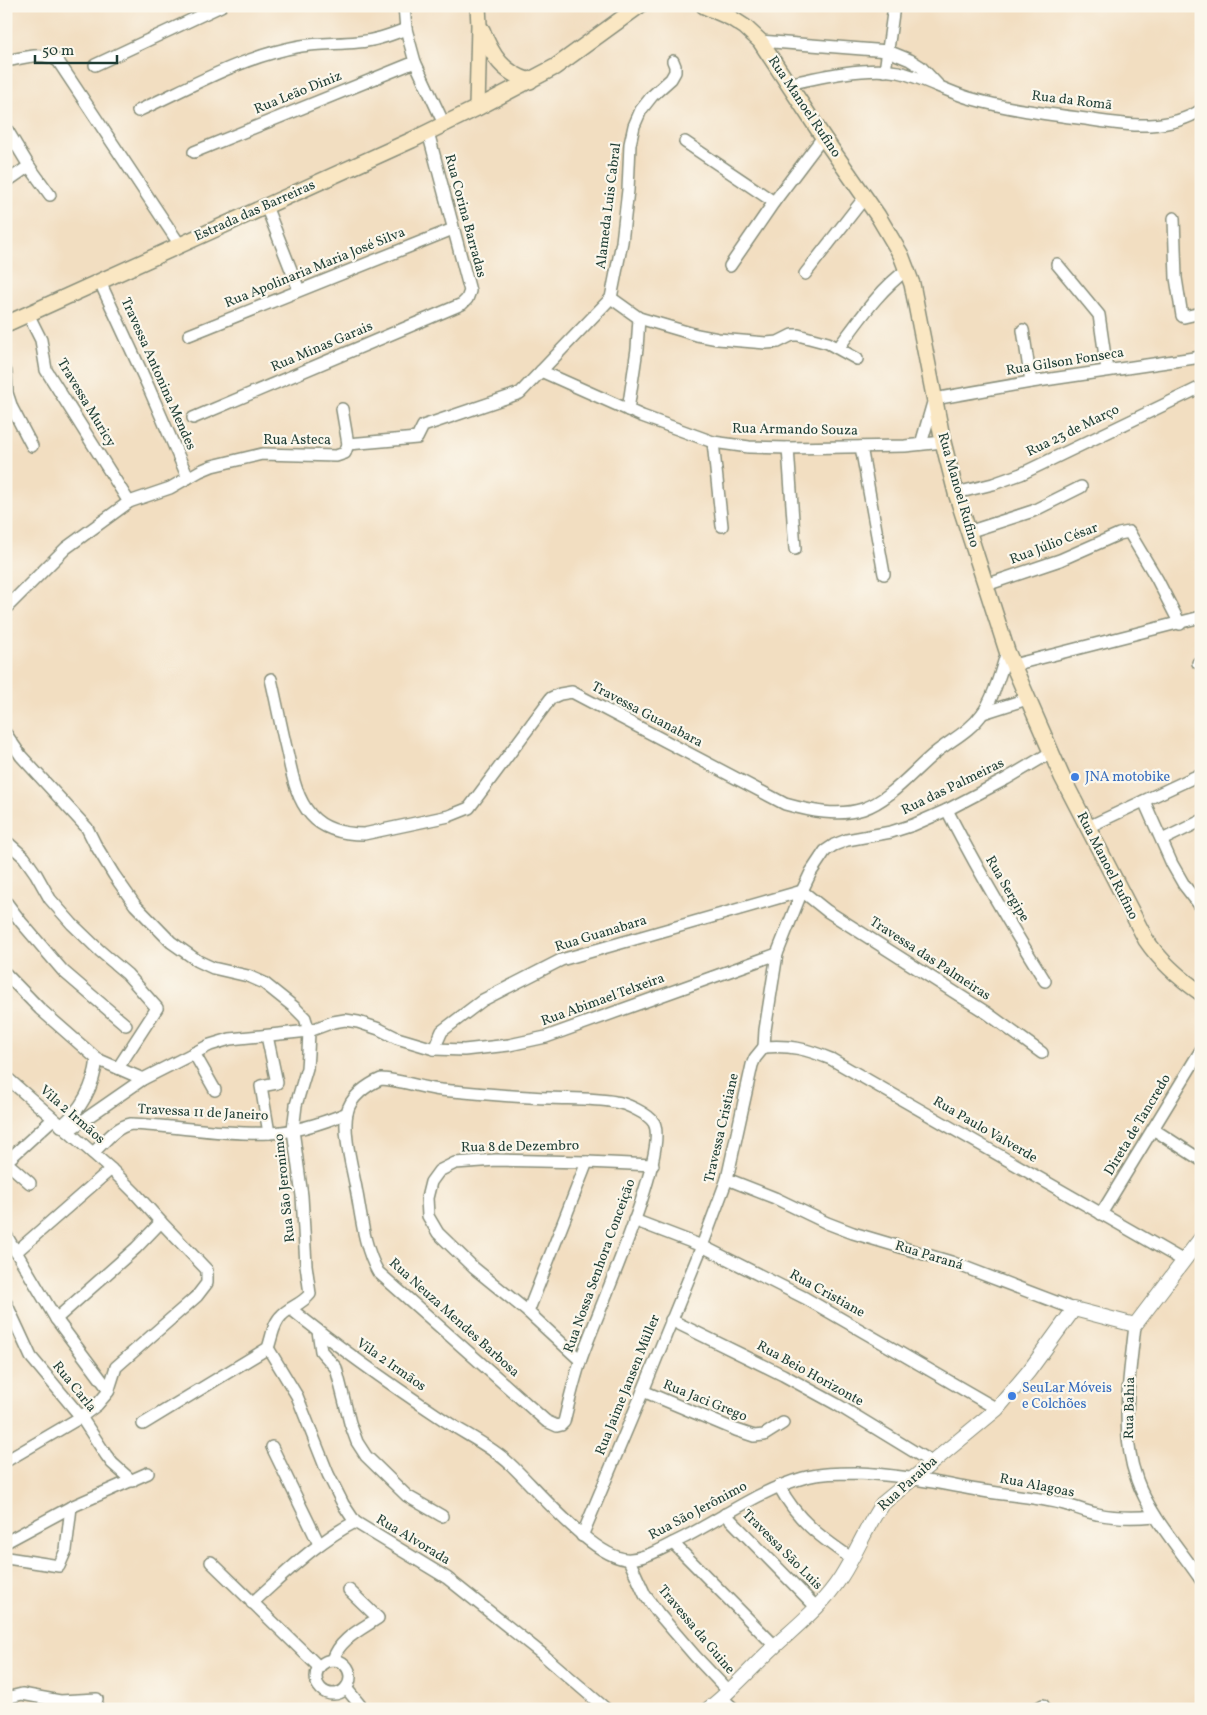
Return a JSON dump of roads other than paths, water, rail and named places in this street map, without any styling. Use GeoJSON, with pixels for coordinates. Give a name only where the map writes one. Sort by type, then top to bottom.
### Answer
{"type":"FeatureCollection","features":[{"type":"Feature","properties":{"kind":"main road"},"geometry":{"type":"LineString","coordinates":[[477,108],[478,6]]}},
{"type":"Feature","properties":{"kind":"main road"},"geometry":{"type":"LineString","coordinates":[[479,25],[492,52],[500,63],[509,72],[530,80],[568,58],[639,6]]}},
{"type":"Feature","properties":{"kind":"main road","name":"Rua Manoel Rufino"},"geometry":{"type":"LineString","coordinates":[[704,6],[731,18],[745,27],[760,41],[823,137],[887,228],[908,269],[917,305],[943,442],[956,493],[1013,666],[1050,753],[1146,940],[1169,969],[1201,993]]}},
{"type":"Feature","properties":{"kind":"main road","name":"Estrada das Barreiras"},"geometry":{"type":"LineString","coordinates":[[6,324],[428,132],[530,80]]}},
{"type":"Feature","properties":{"kind":"street"},"geometry":{"type":"LineString","coordinates":[[96,65],[221,6]]}},
{"type":"Feature","properties":{"kind":"street"},"geometry":{"type":"LineString","coordinates":[[404,6],[406,29],[415,62],[444,124]]}},
{"type":"Feature","properties":{"kind":"street"},"geometry":{"type":"LineString","coordinates":[[885,71],[894,6]]}},
{"type":"Feature","properties":{"kind":"street"},"geometry":{"type":"LineString","coordinates":[[138,111],[233,66],[266,55],[302,46],[368,41],[406,29]]}},
{"type":"Feature","properties":{"kind":"street","name":"Rua da Romã"},"geometry":{"type":"LineString","coordinates":[[760,41],[888,51],[904,57],[921,67],[940,87]]}},
{"type":"Feature","properties":{"kind":"street"},"geometry":{"type":"LineString","coordinates":[[6,61],[44,55],[51,56],[58,61],[180,245]]}},
{"type":"Feature","properties":{"kind":"street","name":"Alameda Luis Cabral"},"geometry":{"type":"LineString","coordinates":[[611,298],[622,242],[628,190],[630,144],[634,126],[641,110],[652,96],[671,79],[675,72],[673,61]]}},
{"type":"Feature","properties":{"kind":"street","name":"Rua Leão Diniz"},"geometry":{"type":"LineString","coordinates":[[194,152],[415,62]]}},
{"type":"Feature","properties":{"kind":"street","name":"Rua da Romã"},"geometry":{"type":"LineString","coordinates":[[788,84],[835,75],[885,71],[910,76],[984,102],[1021,110],[1141,124],[1164,124],[1179,120],[1201,110]]}},
{"type":"Feature","properties":{"kind":"street"},"geometry":{"type":"LineString","coordinates":[[6,128],[29,166],[50,195]]}},
{"type":"Feature","properties":{"kind":"street","name":"Rua Corina Barradas"},"geometry":{"type":"LineString","coordinates":[[428,132],[470,291],[467,299],[462,304]]}},
{"type":"Feature","properties":{"kind":"street"},"geometry":{"type":"LineString","coordinates":[[730,266],[774,202],[823,137]]}},
{"type":"Feature","properties":{"kind":"street"},"geometry":{"type":"LineString","coordinates":[[685,142],[774,202]]}},
{"type":"Feature","properties":{"kind":"street"},"geometry":{"type":"LineString","coordinates":[[6,182],[29,166]]}},
{"type":"Feature","properties":{"kind":"street"},"geometry":{"type":"LineString","coordinates":[[805,274],[865,197]]}},
{"type":"Feature","properties":{"kind":"street"},"geometry":{"type":"LineString","coordinates":[[266,206],[299,290]]}},
{"type":"Feature","properties":{"kind":"street"},"geometry":{"type":"LineString","coordinates":[[1174,218],[1176,278],[1182,316],[1201,313]]}},
{"type":"Feature","properties":{"kind":"street","name":"Rua Apolinaria Maria José Silva"},"geometry":{"type":"LineString","coordinates":[[189,336],[453,229]]}},
{"type":"Feature","properties":{"kind":"street"},"geometry":{"type":"LineString","coordinates":[[1057,264],[1099,315],[1107,370]]}},
{"type":"Feature","properties":{"kind":"street"},"geometry":{"type":"LineString","coordinates":[[839,347],[892,280],[908,269]]}},
{"type":"Feature","properties":{"kind":"street","name":"Travessa Antonina Mendes"},"geometry":{"type":"LineString","coordinates":[[100,282],[188,478]]}},
{"type":"Feature","properties":{"kind":"street"},"geometry":{"type":"LineString","coordinates":[[541,371],[611,298],[639,318],[697,335],[718,339],[766,343],[778,342],[792,335],[798,335],[839,347],[857,359]]}},
{"type":"Feature","properties":{"kind":"street","name":"Rua Minas Garais"},"geometry":{"type":"LineString","coordinates":[[193,418],[462,304]]}},
{"type":"Feature","properties":{"kind":"street","name":"Travessa Muricy"},"geometry":{"type":"LineString","coordinates":[[28,314],[41,340],[46,370],[129,502]]}},
{"type":"Feature","properties":{"kind":"street"},"geometry":{"type":"LineString","coordinates":[[628,410],[638,349],[639,318]]}},
{"type":"Feature","properties":{"kind":"street"},"geometry":{"type":"LineString","coordinates":[[1024,330],[1031,382]]}},
{"type":"Feature","properties":{"kind":"street","name":"Rua Gilson Fonseca"},"geometry":{"type":"LineString","coordinates":[[934,399],[1107,370],[1201,357]]}},
{"type":"Feature","properties":{"kind":"street","name":"Rua Asteca"},"geometry":{"type":"LineString","coordinates":[[348,444],[417,438],[423,426],[520,393],[541,371]]}},
{"type":"Feature","properties":{"kind":"street","name":"Rua Armando Souza"},"geometry":{"type":"LineString","coordinates":[[541,371],[628,410],[713,442],[788,448],[861,447],[943,442]]}},
{"type":"Feature","properties":{"kind":"street"},"geometry":{"type":"LineString","coordinates":[[6,372],[7,392],[12,408],[32,446]]}},
{"type":"Feature","properties":{"kind":"street","name":"Rua 23 de Março"},"geometry":{"type":"LineString","coordinates":[[956,493],[993,484],[1021,474],[1201,387]]}},
{"type":"Feature","properties":{"kind":"street"},"geometry":{"type":"LineString","coordinates":[[921,444],[934,399]]}},
{"type":"Feature","properties":{"kind":"street","name":"Rua Asteca"},"geometry":{"type":"LineString","coordinates":[[7,604],[66,548],[129,502],[170,488],[212,466],[262,454],[341,455],[347,450],[348,444],[342,410]]}},
{"type":"Feature","properties":{"kind":"street"},"geometry":{"type":"LineString","coordinates":[[713,442],[722,526]]}},
{"type":"Feature","properties":{"kind":"street"},"geometry":{"type":"LineString","coordinates":[[861,447],[884,574]]}},
{"type":"Feature","properties":{"kind":"street"},"geometry":{"type":"LineString","coordinates":[[788,448],[795,549]]}},
{"type":"Feature","properties":{"kind":"street"},"geometry":{"type":"LineString","coordinates":[[968,532],[1033,511],[1081,487]]}},
{"type":"Feature","properties":{"kind":"street","name":"Rua Júlio César"},"geometry":{"type":"LineString","coordinates":[[986,585],[1060,560],[1120,534],[1129,532],[1157,579],[1180,624]]}},
{"type":"Feature","properties":{"kind":"street"},"geometry":{"type":"LineString","coordinates":[[1013,666],[1201,617]]}},
{"type":"Feature","properties":{"kind":"street","name":"Travessa Guanabara"},"geometry":{"type":"LineString","coordinates":[[271,679],[296,788],[302,802],[311,815],[321,824],[335,831],[364,834],[440,818],[460,813],[469,808],[552,698],[560,694],[572,692],[785,804],[824,812],[845,813],[863,809],[880,802],[935,753],[972,725],[983,713],[1000,676],[1007,651]]}},
{"type":"Feature","properties":{"kind":"street","name":"Travessa Guanabara"},"geometry":{"type":"LineString","coordinates":[[983,713],[1027,699]]}},
{"type":"Feature","properties":{"kind":"street"},"geometry":{"type":"LineString","coordinates":[[6,734],[22,756],[87,828],[114,875],[135,904],[171,942],[198,961],[213,968],[248,976],[264,983],[305,1018],[309,1031]]}},
{"type":"Feature","properties":{"kind":"street","name":"Rua das Palmeiras"},"geometry":{"type":"LineString","coordinates":[[764,1047],[777,954],[802,891],[818,859],[825,851],[847,840],[891,832],[947,810],[1050,753]]}},
{"type":"Feature","properties":{"kind":"street"},"geometry":{"type":"LineString","coordinates":[[1088,827],[1201,774]]}},
{"type":"Feature","properties":{"kind":"street"},"geometry":{"type":"LineString","coordinates":[[1144,801],[1176,871],[1201,908]]}},
{"type":"Feature","properties":{"kind":"street","name":"Rua Sergipe"},"geometry":{"type":"LineString","coordinates":[[947,810],[973,862],[1045,981]]}},
{"type":"Feature","properties":{"kind":"street"},"geometry":{"type":"LineString","coordinates":[[1162,840],[1201,821]]}},
{"type":"Feature","properties":{"kind":"street"},"geometry":{"type":"LineString","coordinates":[[6,841],[24,857],[50,899],[72,924],[127,974],[157,1008],[118,1068]]}},
{"type":"Feature","properties":{"kind":"street","name":"Rua Guanabara"},"geometry":{"type":"LineString","coordinates":[[434,1049],[436,1040],[442,1031],[483,1000],[560,960],[802,891]]}},
{"type":"Feature","properties":{"kind":"street","name":"Travessa das Palmeiras"},"geometry":{"type":"LineString","coordinates":[[802,891],[828,911],[987,1013],[1042,1053]]}},
{"type":"Feature","properties":{"kind":"street"},"geometry":{"type":"LineString","coordinates":[[6,902],[62,971],[126,1025]]}},
{"type":"Feature","properties":{"kind":"street","name":"Rua Abimael Telxeira"},"geometry":{"type":"LineString","coordinates":[[61,1125],[142,1079],[210,1045],[230,1039],[309,1031],[333,1022],[345,1020],[358,1022],[379,1029],[396,1038],[434,1049],[464,1050],[481,1048],[546,1037],[777,954]]}},
{"type":"Feature","properties":{"kind":"street"},"geometry":{"type":"LineString","coordinates":[[6,974],[40,1008],[97,1059],[142,1079]]}},
{"type":"Feature","properties":{"kind":"street","name":"Rua São Jeronimo"},"geometry":{"type":"LineString","coordinates":[[291,1309],[309,1296],[310,1292],[306,1264],[302,1196],[293,1130],[296,1105],[307,1068],[309,1031]]}},
{"type":"Feature","properties":{"kind":"street"},"geometry":{"type":"LineString","coordinates":[[267,1036],[277,1083],[261,1086],[270,1133]]}},
{"type":"Feature","properties":{"kind":"street","name":"Rua Paulo Valverde"},"geometry":{"type":"LineString","coordinates":[[764,1047],[785,1046],[806,1049],[831,1059],[1184,1262]]}},
{"type":"Feature","properties":{"kind":"street","name":"Travessa Cristiane"},"geometry":{"type":"LineString","coordinates":[[702,1246],[727,1179],[752,1065],[764,1047]]}},
{"type":"Feature","properties":{"kind":"street","name":"Direta de Tancredo"},"geometry":{"type":"LineString","coordinates":[[1101,1214],[1201,1050]]}},
{"type":"Feature","properties":{"kind":"street"},"geometry":{"type":"LineString","coordinates":[[194,1053],[215,1090]]}},
{"type":"Feature","properties":{"kind":"street"},"geometry":{"type":"LineString","coordinates":[[30,1183],[6,1162],[72,1118],[90,1090],[96,1072],[97,1059]]}},
{"type":"Feature","properties":{"kind":"street","name":"Vila 2 Irmãos"},"geometry":{"type":"LineString","coordinates":[[6,1078],[111,1169],[207,1270],[207,1283],[197,1296],[116,1367],[109,1390]]}},
{"type":"Feature","properties":{"kind":"street","name":"Rua Nossa Senhora Conceição"},"geometry":{"type":"LineString","coordinates":[[347,1113],[362,1090],[381,1079],[438,1090],[616,1102],[629,1106],[653,1121],[657,1137],[653,1165],[580,1360],[564,1422]]}},
{"type":"Feature","properties":{"kind":"street","name":"Travessa 11 de Janeiro"},"geometry":{"type":"LineString","coordinates":[[93,1153],[118,1129],[131,1124],[270,1133],[293,1130],[347,1113]]}},
{"type":"Feature","properties":{"kind":"street","name":"Rua Neuza Mendes Barbosa"},"geometry":{"type":"LineString","coordinates":[[347,1113],[347,1142],[366,1242],[378,1272],[546,1421],[556,1426],[564,1422]]}},
{"type":"Feature","properties":{"kind":"street"},"geometry":{"type":"LineString","coordinates":[[1153,1129],[1201,1160]]}},
{"type":"Feature","properties":{"kind":"street","name":"Rua 8 de Dezembro"},"geometry":{"type":"LineString","coordinates":[[580,1360],[528,1312],[474,1268],[438,1233],[428,1216],[426,1198],[431,1182],[439,1171],[455,1163],[496,1160],[653,1165]]}},
{"type":"Feature","properties":{"kind":"street"},"geometry":{"type":"LineString","coordinates":[[528,1312],[587,1162]]}},
{"type":"Feature","properties":{"kind":"street"},"geometry":{"type":"LineString","coordinates":[[16,1252],[111,1169]]}},
{"type":"Feature","properties":{"kind":"street","name":"Rua Paraná"},"geometry":{"type":"LineString","coordinates":[[727,1179],[775,1198],[836,1227],[951,1262],[1074,1309],[1134,1325]]}},
{"type":"Feature","properties":{"kind":"street"},"geometry":{"type":"LineString","coordinates":[[56,1319],[136,1248],[160,1220]]}},
{"type":"Feature","properties":{"kind":"street","name":"Rua Cristiane"},"geometry":{"type":"LineString","coordinates":[[634,1220],[702,1246],[804,1298],[997,1409]]}},
{"type":"Feature","properties":{"kind":"street"},"geometry":{"type":"LineString","coordinates":[[6,1235],[56,1319],[109,1390],[97,1404],[81,1417],[6,1461]]}},
{"type":"Feature","properties":{"kind":"street"},"geometry":{"type":"LineString","coordinates":[[1134,1325],[1200,1240]]}},
{"type":"Feature","properties":{"kind":"street","name":"Rua Jaime Jansen Müller"},"geometry":{"type":"LineString","coordinates":[[582,1536],[702,1246]]}},
{"type":"Feature","properties":{"kind":"street","name":"Rua Carla"},"geometry":{"type":"LineString","coordinates":[[6,1303],[31,1357],[81,1417],[112,1463],[132,1480]]}},
{"type":"Feature","properties":{"kind":"street"},"geometry":{"type":"LineString","coordinates":[[143,1424],[268,1348],[276,1322],[281,1315],[291,1309]]}},
{"type":"Feature","properties":{"kind":"street","name":"Vila 2 Irmãos"},"geometry":{"type":"LineString","coordinates":[[291,1309],[318,1331],[410,1397],[445,1421],[478,1440],[510,1464],[582,1536]]}},
{"type":"Feature","properties":{"kind":"street","name":"Rua Paraiba"},"geometry":{"type":"LineString","coordinates":[[708,1709],[726,1695],[775,1646],[818,1608],[842,1576],[871,1520],[882,1504],[997,1409],[1029,1371],[1074,1309]]}},
{"type":"Feature","properties":{"kind":"street","name":"Rua Beio Horizonte"},"geometry":{"type":"LineString","coordinates":[[670,1320],[737,1351],[791,1379],[931,1462]]}},
{"type":"Feature","properties":{"kind":"street","name":"Rua Bahia"},"geometry":{"type":"LineString","coordinates":[[1134,1325],[1127,1435],[1137,1481],[1155,1516],[1201,1580]]}},
{"type":"Feature","properties":{"kind":"street"},"geometry":{"type":"LineString","coordinates":[[318,1331],[321,1351],[336,1368],[350,1423],[357,1442],[366,1456],[407,1496],[442,1516]]}},
{"type":"Feature","properties":{"kind":"street","name":"Rua Alvorada"},"geometry":{"type":"LineString","coordinates":[[268,1348],[297,1396],[328,1474],[355,1522],[447,1578],[606,1709]]}},
{"type":"Feature","properties":{"kind":"street","name":"Rua Jaci Grego"},"geometry":{"type":"LineString","coordinates":[[643,1391],[754,1436],[764,1435],[783,1423]]}},
{"type":"Feature","properties":{"kind":"street"},"geometry":{"type":"LineString","coordinates":[[272,1447],[319,1544]]}},
{"type":"Feature","properties":{"kind":"street","name":"Rua São Jerônimo"},"geometry":{"type":"LineString","coordinates":[[629,1560],[651,1554],[779,1486],[802,1478],[858,1473],[913,1479]]}},
{"type":"Feature","properties":{"kind":"street"},"geometry":{"type":"LineString","coordinates":[[6,1542],[71,1507],[148,1474]]}},
{"type":"Feature","properties":{"kind":"street","name":"Rua Alagoas"},"geometry":{"type":"LineString","coordinates":[[913,1479],[1064,1504],[1098,1514],[1118,1517],[1155,1516]]}},
{"type":"Feature","properties":{"kind":"street"},"geometry":{"type":"LineString","coordinates":[[779,1486],[789,1506],[800,1518],[851,1558]]}},
{"type":"Feature","properties":{"kind":"street"},"geometry":{"type":"LineString","coordinates":[[7,1558],[59,1566],[66,1550],[71,1507]]}},
{"type":"Feature","properties":{"kind":"street","name":"Travessa São Luis"},"geometry":{"type":"LineString","coordinates":[[725,1514],[818,1608]]}},
{"type":"Feature","properties":{"kind":"street"},"geometry":{"type":"LineString","coordinates":[[252,1603],[319,1544],[338,1530],[355,1522]]}},
{"type":"Feature","properties":{"kind":"street"},"geometry":{"type":"LineString","coordinates":[[582,1536],[603,1550],[619,1558],[629,1560]]}},
{"type":"Feature","properties":{"kind":"street"},"geometry":{"type":"LineString","coordinates":[[673,1543],[775,1646]]}},
{"type":"Feature","properties":{"kind":"street","name":"Travessa da Guine"},"geometry":{"type":"LineString","coordinates":[[629,1560],[645,1595],[726,1695],[734,1709]]}},
{"type":"Feature","properties":{"kind":"street"},"geometry":{"type":"LineString","coordinates":[[211,1562],[319,1667]]}},
{"type":"Feature","properties":{"kind":"street"},"geometry":{"type":"LineString","coordinates":[[333,1660],[342,1643],[378,1618],[349,1590]]}},
{"type":"Feature","properties":{"kind":"street"},"geometry":{"type":"LineString","coordinates":[[333,1660],[343,1664],[349,1673],[346,1688],[342,1692],[333,1694],[324,1692],[317,1685],[316,1671],[323,1663],[333,1660]]}},
{"type":"Feature","properties":{"kind":"street"},"geometry":{"type":"LineString","coordinates":[[346,1688],[364,1709]]}},
{"type":"Feature","properties":{"kind":"street"},"geometry":{"type":"LineString","coordinates":[[6,1698],[22,1694],[60,1701],[96,1704]]}},
{"type":"Feature","properties":{"kind":"place","name":"JNA motobike"},"geometry":{"type":"Point","coordinates":[1075,777]}},
{"type":"Feature","properties":{"kind":"place","name":"SeuLar Móveis e Colchões"},"geometry":{"type":"Point","coordinates":[1012,1396]}}]}
